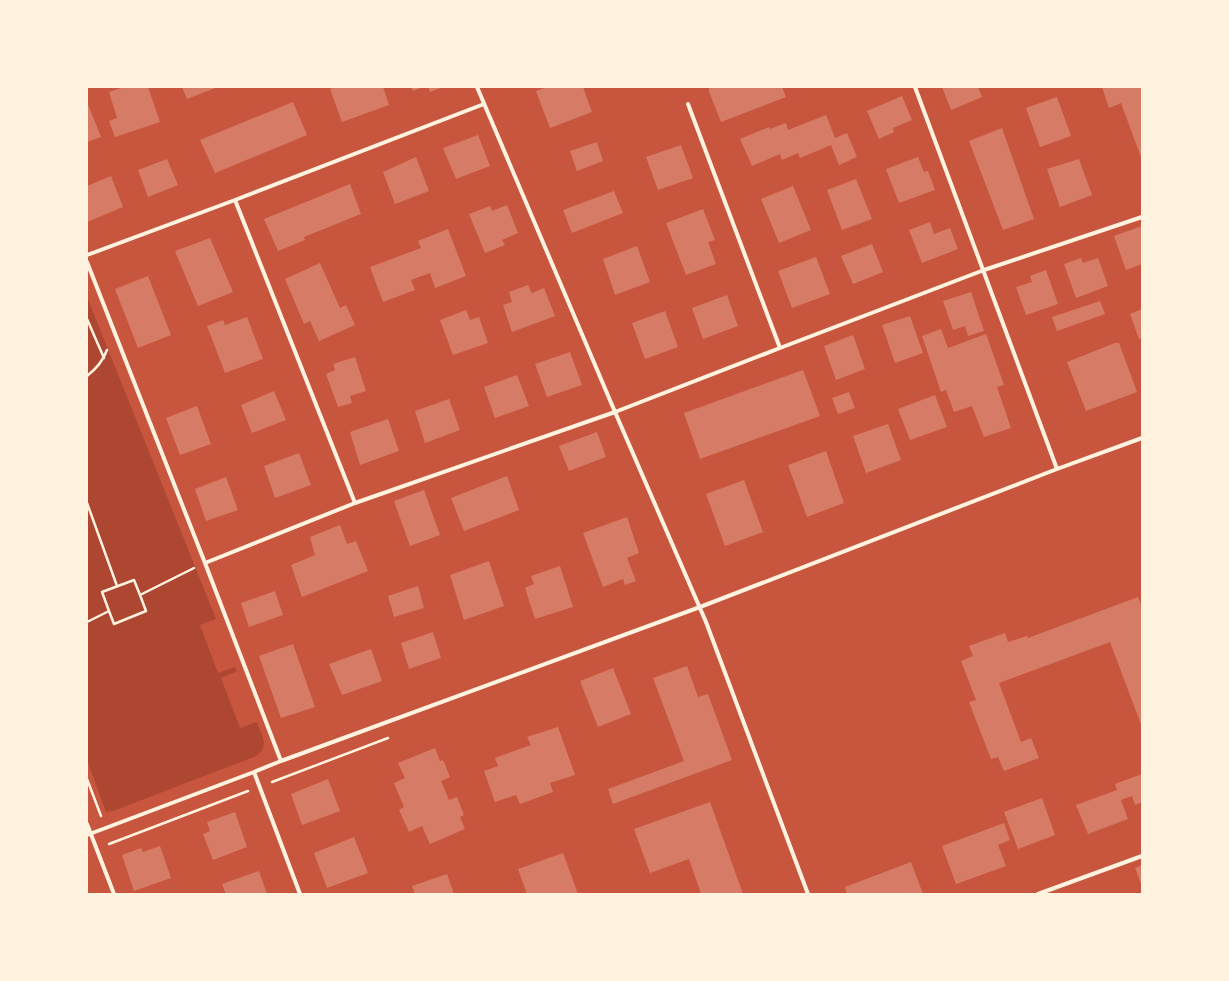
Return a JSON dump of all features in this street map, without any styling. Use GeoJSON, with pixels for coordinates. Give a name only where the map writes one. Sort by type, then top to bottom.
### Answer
{"type":"FeatureCollection","features":[{"type":"Feature","properties":{"kind":"street"},"geometry":{"type":"LineString","coordinates":[[477,87],[615,412],[700,607],[808,894]]}},
{"type":"Feature","properties":{"kind":"street"},"geometry":{"type":"LineString","coordinates":[[915,87],[1057,469]]}},
{"type":"Feature","properties":{"kind":"street"},"geometry":{"type":"LineString","coordinates":[[87,255],[235,200],[484,104]]}},
{"type":"Feature","properties":{"kind":"street"},"geometry":{"type":"LineString","coordinates":[[688,104],[780,348]]}},
{"type":"Feature","properties":{"kind":"street"},"geometry":{"type":"LineString","coordinates":[[235,200],[356,504]]}},
{"type":"Feature","properties":{"kind":"street"},"geometry":{"type":"LineString","coordinates":[[205,562],[356,504],[615,412],[984,270],[1142,217]]}},
{"type":"Feature","properties":{"kind":"street"},"geometry":{"type":"LineString","coordinates":[[87,262],[205,562],[281,761]]}},
{"type":"Feature","properties":{"kind":"street"},"geometry":{"type":"LineString","coordinates":[[89,834],[281,761],[700,607],[1057,469],[1142,438]]}},
{"type":"Feature","properties":{"kind":"street"},"geometry":{"type":"LineString","coordinates":[[254,772],[300,894]]}},
{"type":"Feature","properties":{"kind":"street"},"geometry":{"type":"LineString","coordinates":[[87,824],[89,834],[114,894]]}},
{"type":"Feature","properties":{"kind":"street"},"geometry":{"type":"LineString","coordinates":[[1038,894],[1142,856]]}},
{"type":"Feature","properties":{"kind":"path"},"geometry":{"type":"LineString","coordinates":[[87,319],[104,358]]}},
{"type":"Feature","properties":{"kind":"path"},"geometry":{"type":"LineString","coordinates":[[87,376],[104,358],[107,350],[106,346]]}},
{"type":"Feature","properties":{"kind":"path"},"geometry":{"type":"LineString","coordinates":[[87,503],[117,586]]}},
{"type":"Feature","properties":{"kind":"path"},"geometry":{"type":"LineString","coordinates":[[140,595],[205,562]]}},
{"type":"Feature","properties":{"kind":"path"},"geometry":{"type":"LineString","coordinates":[[134,580],[146,612],[114,624],[102,592],[117,586],[134,580]]}},
{"type":"Feature","properties":{"kind":"path"},"geometry":{"type":"LineString","coordinates":[[87,622],[109,611]]}},
{"type":"Feature","properties":{"kind":"path"},"geometry":{"type":"LineString","coordinates":[[87,779],[105,829]]}},
{"type":"Feature","properties":{"kind":"shaded area"},"geometry":{"type":"Polygon","coordinates":[[[87,297],[216,619],[200,625],[218,673],[235,667],[237,671],[221,678],[240,728],[257,722],[264,741],[262,750],[254,757],[113,811],[106,812],[87,760],[87,297]]]}},
{"type":"Feature","properties":{"kind":"building"},"geometry":{"type":"Polygon","coordinates":[[[124,87],[148,87],[160,122],[115,137],[109,121],[117,118],[109,92],[124,87]]]}},
{"type":"Feature","properties":{"kind":"building"},"geometry":{"type":"Polygon","coordinates":[[[182,87],[218,87],[187,99],[182,87]]]}},
{"type":"Feature","properties":{"kind":"building"},"geometry":{"type":"Polygon","coordinates":[[[336,87],[383,87],[389,105],[342,122],[330,89],[336,87]]]}},
{"type":"Feature","properties":{"kind":"building"},"geometry":{"type":"Polygon","coordinates":[[[411,87],[423,87],[413,91],[411,87]]]}},
{"type":"Feature","properties":{"kind":"building"},"geometry":{"type":"Polygon","coordinates":[[[428,87],[443,87],[430,92],[428,87]]]}},
{"type":"Feature","properties":{"kind":"building"},"geometry":{"type":"Polygon","coordinates":[[[547,87],[583,87],[592,112],[550,128],[536,91],[547,87]]]}},
{"type":"Feature","properties":{"kind":"building"},"geometry":{"type":"Polygon","coordinates":[[[713,87],[782,87],[786,97],[721,122],[708,89],[713,87]]]}},
{"type":"Feature","properties":{"kind":"building"},"geometry":{"type":"Polygon","coordinates":[[[942,87],[978,87],[982,97],[951,110],[942,87]]]}},
{"type":"Feature","properties":{"kind":"building"},"geometry":{"type":"Polygon","coordinates":[[[1102,87],[1142,87],[1142,160],[1121,103],[1109,108],[1102,87]]]}},
{"type":"Feature","properties":{"kind":"building"},"geometry":{"type":"Polygon","coordinates":[[[902,96],[912,120],[893,128],[894,132],[879,139],[867,111],[902,96]]]}},
{"type":"Feature","properties":{"kind":"building"},"geometry":{"type":"Polygon","coordinates":[[[1057,97],[1071,136],[1040,147],[1026,108],[1057,97]]]}},
{"type":"Feature","properties":{"kind":"building"},"geometry":{"type":"Polygon","coordinates":[[[87,102],[101,137],[87,142],[87,102]]]}},
{"type":"Feature","properties":{"kind":"building"},"geometry":{"type":"Polygon","coordinates":[[[293,102],[307,135],[215,173],[200,140],[293,102]]]}},
{"type":"Feature","properties":{"kind":"building"},"geometry":{"type":"Polygon","coordinates":[[[826,115],[835,138],[847,133],[857,157],[839,165],[831,145],[800,158],[798,153],[782,160],[780,154],[752,166],[740,139],[769,127],[770,129],[786,123],[788,130],[826,115]]]}},
{"type":"Feature","properties":{"kind":"building"},"geometry":{"type":"Polygon","coordinates":[[[1002,128],[1034,219],[1003,230],[969,141],[1002,128]]]}},
{"type":"Feature","properties":{"kind":"building"},"geometry":{"type":"Polygon","coordinates":[[[478,135],[490,166],[456,179],[443,148],[478,135]]]}},
{"type":"Feature","properties":{"kind":"building"},"geometry":{"type":"Polygon","coordinates":[[[597,142],[603,161],[577,171],[570,151],[597,142]]]}},
{"type":"Feature","properties":{"kind":"building"},"geometry":{"type":"Polygon","coordinates":[[[681,145],[693,178],[658,190],[646,157],[681,145]]]}},
{"type":"Feature","properties":{"kind":"building"},"geometry":{"type":"Polygon","coordinates":[[[416,157],[429,191],[395,204],[383,172],[416,157]]]}},
{"type":"Feature","properties":{"kind":"building"},"geometry":{"type":"Polygon","coordinates":[[[918,157],[924,172],[928,171],[935,190],[899,203],[886,169],[918,157]]]}},
{"type":"Feature","properties":{"kind":"building"},"geometry":{"type":"Polygon","coordinates":[[[167,159],[178,185],[148,197],[138,170],[167,159]]]}},
{"type":"Feature","properties":{"kind":"building"},"geometry":{"type":"Polygon","coordinates":[[[1079,159],[1092,195],[1060,207],[1047,169],[1079,159]]]}},
{"type":"Feature","properties":{"kind":"building"},"geometry":{"type":"Polygon","coordinates":[[[111,176],[123,207],[87,222],[87,186],[111,176]]]}},
{"type":"Feature","properties":{"kind":"building"},"geometry":{"type":"Polygon","coordinates":[[[856,179],[872,219],[842,230],[827,190],[856,179]]]}},
{"type":"Feature","properties":{"kind":"building"},"geometry":{"type":"Polygon","coordinates":[[[350,184],[361,214],[304,237],[305,240],[278,251],[264,219],[350,184]]]}},
{"type":"Feature","properties":{"kind":"building"},"geometry":{"type":"Polygon","coordinates":[[[793,186],[811,230],[779,243],[761,199],[793,186]]]}},
{"type":"Feature","properties":{"kind":"building"},"geometry":{"type":"Polygon","coordinates":[[[614,191],[623,213],[572,233],[563,210],[614,191]]]}},
{"type":"Feature","properties":{"kind":"building"},"geometry":{"type":"Polygon","coordinates":[[[507,205],[518,233],[502,240],[505,245],[485,253],[469,214],[490,206],[492,211],[507,205]]]}},
{"type":"Feature","properties":{"kind":"building"},"geometry":{"type":"Polygon","coordinates":[[[703,209],[715,240],[708,242],[716,264],[686,275],[666,223],[703,209]]]}},
{"type":"Feature","properties":{"kind":"building"},"geometry":{"type":"Polygon","coordinates":[[[930,222],[934,234],[950,228],[958,249],[922,263],[909,230],[930,222]]]}},
{"type":"Feature","properties":{"kind":"building"},"geometry":{"type":"Polygon","coordinates":[[[1142,226],[1142,264],[1126,270],[1114,236],[1142,226]]]}},
{"type":"Feature","properties":{"kind":"building"},"geometry":{"type":"Polygon","coordinates":[[[448,229],[466,276],[435,288],[430,273],[411,280],[415,290],[383,302],[370,267],[421,248],[418,241],[448,229]]]}},
{"type":"Feature","properties":{"kind":"building"},"geometry":{"type":"Polygon","coordinates":[[[210,238],[233,292],[198,306],[175,251],[210,238]]]}},
{"type":"Feature","properties":{"kind":"building"},"geometry":{"type":"Polygon","coordinates":[[[872,244],[883,272],[853,284],[841,256],[872,244]]]}},
{"type":"Feature","properties":{"kind":"building"},"geometry":{"type":"Polygon","coordinates":[[[637,246],[650,282],[615,295],[603,259],[637,246]]]}},
{"type":"Feature","properties":{"kind":"building"},"geometry":{"type":"Polygon","coordinates":[[[816,257],[830,294],[792,308],[778,271],[816,257]]]}},
{"type":"Feature","properties":{"kind":"building"},"geometry":{"type":"Polygon","coordinates":[[[1081,258],[1083,263],[1098,258],[1108,286],[1076,298],[1064,264],[1081,258]]]}},
{"type":"Feature","properties":{"kind":"building"},"geometry":{"type":"Polygon","coordinates":[[[320,263],[340,308],[346,305],[355,325],[319,341],[310,321],[304,324],[285,279],[320,263]]]}},
{"type":"Feature","properties":{"kind":"building"},"geometry":{"type":"Polygon","coordinates":[[[1046,270],[1058,304],[1026,315],[1016,287],[1032,282],[1030,276],[1046,270]]]}},
{"type":"Feature","properties":{"kind":"building"},"geometry":{"type":"Polygon","coordinates":[[[148,276],[171,335],[138,348],[115,289],[148,276]]]}},
{"type":"Feature","properties":{"kind":"building"},"geometry":{"type":"Polygon","coordinates":[[[528,285],[532,293],[544,288],[555,316],[512,332],[503,305],[512,302],[509,292],[528,285]]]}},
{"type":"Feature","properties":{"kind":"building"},"geometry":{"type":"Polygon","coordinates":[[[971,292],[984,331],[968,336],[965,326],[953,330],[943,301],[971,292]]]}},
{"type":"Feature","properties":{"kind":"building"},"geometry":{"type":"Polygon","coordinates":[[[727,295],[738,326],[703,339],[692,308],[727,295]]]}},
{"type":"Feature","properties":{"kind":"building"},"geometry":{"type":"Polygon","coordinates":[[[1100,301],[1105,314],[1057,331],[1052,317],[1100,301]]]}},
{"type":"Feature","properties":{"kind":"building"},"geometry":{"type":"Polygon","coordinates":[[[1142,309],[1142,338],[1139,339],[1130,314],[1142,309]]]}},
{"type":"Feature","properties":{"kind":"building"},"geometry":{"type":"Polygon","coordinates":[[[466,310],[470,320],[479,317],[488,343],[453,355],[440,320],[466,310]]]}},
{"type":"Feature","properties":{"kind":"building"},"geometry":{"type":"Polygon","coordinates":[[[665,311],[678,347],[645,359],[632,323],[665,311]]]}},
{"type":"Feature","properties":{"kind":"building"},"geometry":{"type":"Polygon","coordinates":[[[910,316],[923,353],[895,363],[882,325],[910,316]]]}},
{"type":"Feature","properties":{"kind":"building"},"geometry":{"type":"Polygon","coordinates":[[[247,317],[263,359],[225,373],[207,326],[223,320],[225,325],[247,317]]]}},
{"type":"Feature","properties":{"kind":"building"},"geometry":{"type":"Polygon","coordinates":[[[941,329],[948,348],[986,334],[1004,385],[997,387],[1011,428],[984,437],[972,406],[954,412],[946,390],[941,392],[922,336],[941,329]]]}},
{"type":"Feature","properties":{"kind":"building"},"geometry":{"type":"Polygon","coordinates":[[[853,335],[865,369],[836,380],[824,346],[853,335]]]}},
{"type":"Feature","properties":{"kind":"building"},"geometry":{"type":"Polygon","coordinates":[[[1115,343],[1119,343],[1137,392],[1086,411],[1067,362],[1115,343]]]}},
{"type":"Feature","properties":{"kind":"building"},"geometry":{"type":"Polygon","coordinates":[[[570,352],[582,385],[547,397],[535,364],[570,352]]]}},
{"type":"Feature","properties":{"kind":"building"},"geometry":{"type":"Polygon","coordinates":[[[355,357],[366,391],[350,396],[352,403],[338,407],[326,374],[335,370],[333,364],[355,357]]]}},
{"type":"Feature","properties":{"kind":"building"},"geometry":{"type":"Polygon","coordinates":[[[803,370],[820,416],[700,459],[684,413],[803,370]]]}},
{"type":"Feature","properties":{"kind":"building"},"geometry":{"type":"Polygon","coordinates":[[[517,375],[529,406],[495,418],[484,387],[517,375]]]}},
{"type":"Feature","properties":{"kind":"building"},"geometry":{"type":"Polygon","coordinates":[[[274,391],[286,420],[252,433],[241,405],[274,391]]]}},
{"type":"Feature","properties":{"kind":"building"},"geometry":{"type":"Polygon","coordinates":[[[849,392],[855,408],[838,414],[832,398],[849,392]]]}},
{"type":"Feature","properties":{"kind":"building"},"geometry":{"type":"Polygon","coordinates":[[[935,395],[947,427],[910,440],[898,409],[935,395]]]}},
{"type":"Feature","properties":{"kind":"building"},"geometry":{"type":"Polygon","coordinates":[[[449,399],[460,430],[425,443],[415,411],[449,399]]]}},
{"type":"Feature","properties":{"kind":"building"},"geometry":{"type":"Polygon","coordinates":[[[197,406],[211,444],[180,455],[166,418],[197,406]]]}},
{"type":"Feature","properties":{"kind":"building"},"geometry":{"type":"Polygon","coordinates":[[[388,419],[399,451],[360,465],[350,432],[388,419]]]}},
{"type":"Feature","properties":{"kind":"building"},"geometry":{"type":"Polygon","coordinates":[[[888,424],[901,460],[866,473],[853,436],[888,424]]]}},
{"type":"Feature","properties":{"kind":"building"},"geometry":{"type":"Polygon","coordinates":[[[597,432],[606,457],[569,471],[559,446],[597,432]]]}},
{"type":"Feature","properties":{"kind":"building"},"geometry":{"type":"Polygon","coordinates":[[[826,451],[844,503],[807,517],[788,465],[826,451]]]}},
{"type":"Feature","properties":{"kind":"building"},"geometry":{"type":"Polygon","coordinates":[[[299,453],[311,485],[275,498],[264,466],[299,453]]]}},
{"type":"Feature","properties":{"kind":"building"},"geometry":{"type":"Polygon","coordinates":[[[507,476],[519,510],[464,531],[451,498],[507,476]]]}},
{"type":"Feature","properties":{"kind":"building"},"geometry":{"type":"Polygon","coordinates":[[[226,477],[238,510],[206,521],[195,489],[226,477]]]}},
{"type":"Feature","properties":{"kind":"building"},"geometry":{"type":"Polygon","coordinates":[[[744,480],[763,532],[725,546],[706,494],[744,480]]]}},
{"type":"Feature","properties":{"kind":"building"},"geometry":{"type":"Polygon","coordinates":[[[424,490],[440,535],[410,546],[394,501],[424,490]]]}},
{"type":"Feature","properties":{"kind":"building"},"geometry":{"type":"Polygon","coordinates":[[[627,517],[639,553],[627,558],[636,581],[625,585],[623,579],[603,587],[583,533],[627,517]]]}},
{"type":"Feature","properties":{"kind":"building"},"geometry":{"type":"Polygon","coordinates":[[[340,525],[347,544],[356,541],[368,571],[302,597],[291,565],[315,555],[310,537],[340,525]]]}},
{"type":"Feature","properties":{"kind":"building"},"geometry":{"type":"Polygon","coordinates":[[[489,561],[504,606],[464,620],[450,575],[489,561]]]}},
{"type":"Feature","properties":{"kind":"building"},"geometry":{"type":"Polygon","coordinates":[[[560,566],[573,607],[535,619],[525,588],[534,584],[531,576],[560,566]]]}},
{"type":"Feature","properties":{"kind":"building"},"geometry":{"type":"Polygon","coordinates":[[[418,586],[424,608],[394,617],[388,596],[418,586]]]}},
{"type":"Feature","properties":{"kind":"building"},"geometry":{"type":"Polygon","coordinates":[[[275,591],[283,615],[249,627],[241,603],[275,591]]]}},
{"type":"Feature","properties":{"kind":"building"},"geometry":{"type":"Polygon","coordinates":[[[1138,597],[1142,607],[1142,727],[1110,642],[999,683],[1021,742],[1031,738],[1039,758],[1004,771],[998,757],[991,759],[969,702],[976,700],[961,661],[973,656],[969,646],[1005,633],[1008,642],[1027,636],[1028,638],[1138,597]]]}},
{"type":"Feature","properties":{"kind":"building"},"geometry":{"type":"Polygon","coordinates":[[[433,632],[441,658],[409,669],[401,643],[433,632]]]}},
{"type":"Feature","properties":{"kind":"building"},"geometry":{"type":"Polygon","coordinates":[[[293,644],[315,707],[281,718],[259,656],[293,644]]]}},
{"type":"Feature","properties":{"kind":"building"},"geometry":{"type":"Polygon","coordinates":[[[371,649],[382,681],[342,695],[329,664],[371,649]]]}},
{"type":"Feature","properties":{"kind":"building"},"geometry":{"type":"Polygon","coordinates":[[[687,666],[698,697],[708,694],[732,760],[613,804],[608,789],[684,761],[653,678],[687,666]]]}},
{"type":"Feature","properties":{"kind":"building"},"geometry":{"type":"Polygon","coordinates":[[[613,668],[631,714],[598,727],[580,681],[613,668]]]}},
{"type":"Feature","properties":{"kind":"building"},"geometry":{"type":"Polygon","coordinates":[[[558,727],[575,775],[550,783],[553,792],[520,804],[516,795],[495,802],[484,771],[498,766],[495,758],[531,745],[527,737],[558,727]]]}},
{"type":"Feature","properties":{"kind":"building"},"geometry":{"type":"Polygon","coordinates":[[[435,748],[440,761],[443,760],[450,777],[441,781],[449,800],[457,797],[464,815],[460,817],[465,829],[430,844],[422,826],[409,832],[399,810],[404,807],[394,783],[405,778],[398,763],[435,748]]]}},
{"type":"Feature","properties":{"kind":"building"},"geometry":{"type":"Polygon","coordinates":[[[1142,774],[1142,802],[1135,805],[1132,796],[1121,800],[1128,819],[1088,834],[1076,805],[1117,790],[1115,784],[1142,774]]]}},
{"type":"Feature","properties":{"kind":"building"},"geometry":{"type":"Polygon","coordinates":[[[328,779],[340,811],[302,825],[291,794],[328,779]]]}},
{"type":"Feature","properties":{"kind":"building"},"geometry":{"type":"Polygon","coordinates":[[[1042,798],[1055,835],[1018,849],[1004,812],[1042,798]]]}},
{"type":"Feature","properties":{"kind":"building"},"geometry":{"type":"Polygon","coordinates":[[[710,802],[743,894],[701,894],[689,859],[650,873],[634,829],[710,802]]]}},
{"type":"Feature","properties":{"kind":"building"},"geometry":{"type":"Polygon","coordinates":[[[235,812],[247,847],[213,860],[203,834],[210,831],[207,822],[235,812]]]}},
{"type":"Feature","properties":{"kind":"building"},"geometry":{"type":"Polygon","coordinates":[[[1004,823],[1010,840],[998,845],[1006,866],[956,884],[942,846],[1004,823]]]}},
{"type":"Feature","properties":{"kind":"building"},"geometry":{"type":"Polygon","coordinates":[[[354,837],[368,873],[327,888],[314,853],[354,837]]]}},
{"type":"Feature","properties":{"kind":"building"},"geometry":{"type":"Polygon","coordinates":[[[160,846],[171,878],[134,891],[122,855],[141,848],[143,852],[160,846]]]}},
{"type":"Feature","properties":{"kind":"building"},"geometry":{"type":"Polygon","coordinates":[[[563,853],[578,894],[527,894],[518,869],[563,853]]]}},
{"type":"Feature","properties":{"kind":"building"},"geometry":{"type":"Polygon","coordinates":[[[911,862],[923,894],[847,894],[845,887],[911,862]]]}},
{"type":"Feature","properties":{"kind":"building"},"geometry":{"type":"Polygon","coordinates":[[[1142,865],[1142,886],[1135,868],[1142,865]]]}},
{"type":"Feature","properties":{"kind":"building"},"geometry":{"type":"Polygon","coordinates":[[[259,871],[267,894],[226,894],[222,884],[259,871]]]}},
{"type":"Feature","properties":{"kind":"building"},"geometry":{"type":"Polygon","coordinates":[[[447,874],[454,894],[415,894],[412,886],[447,874]]]}}]}
